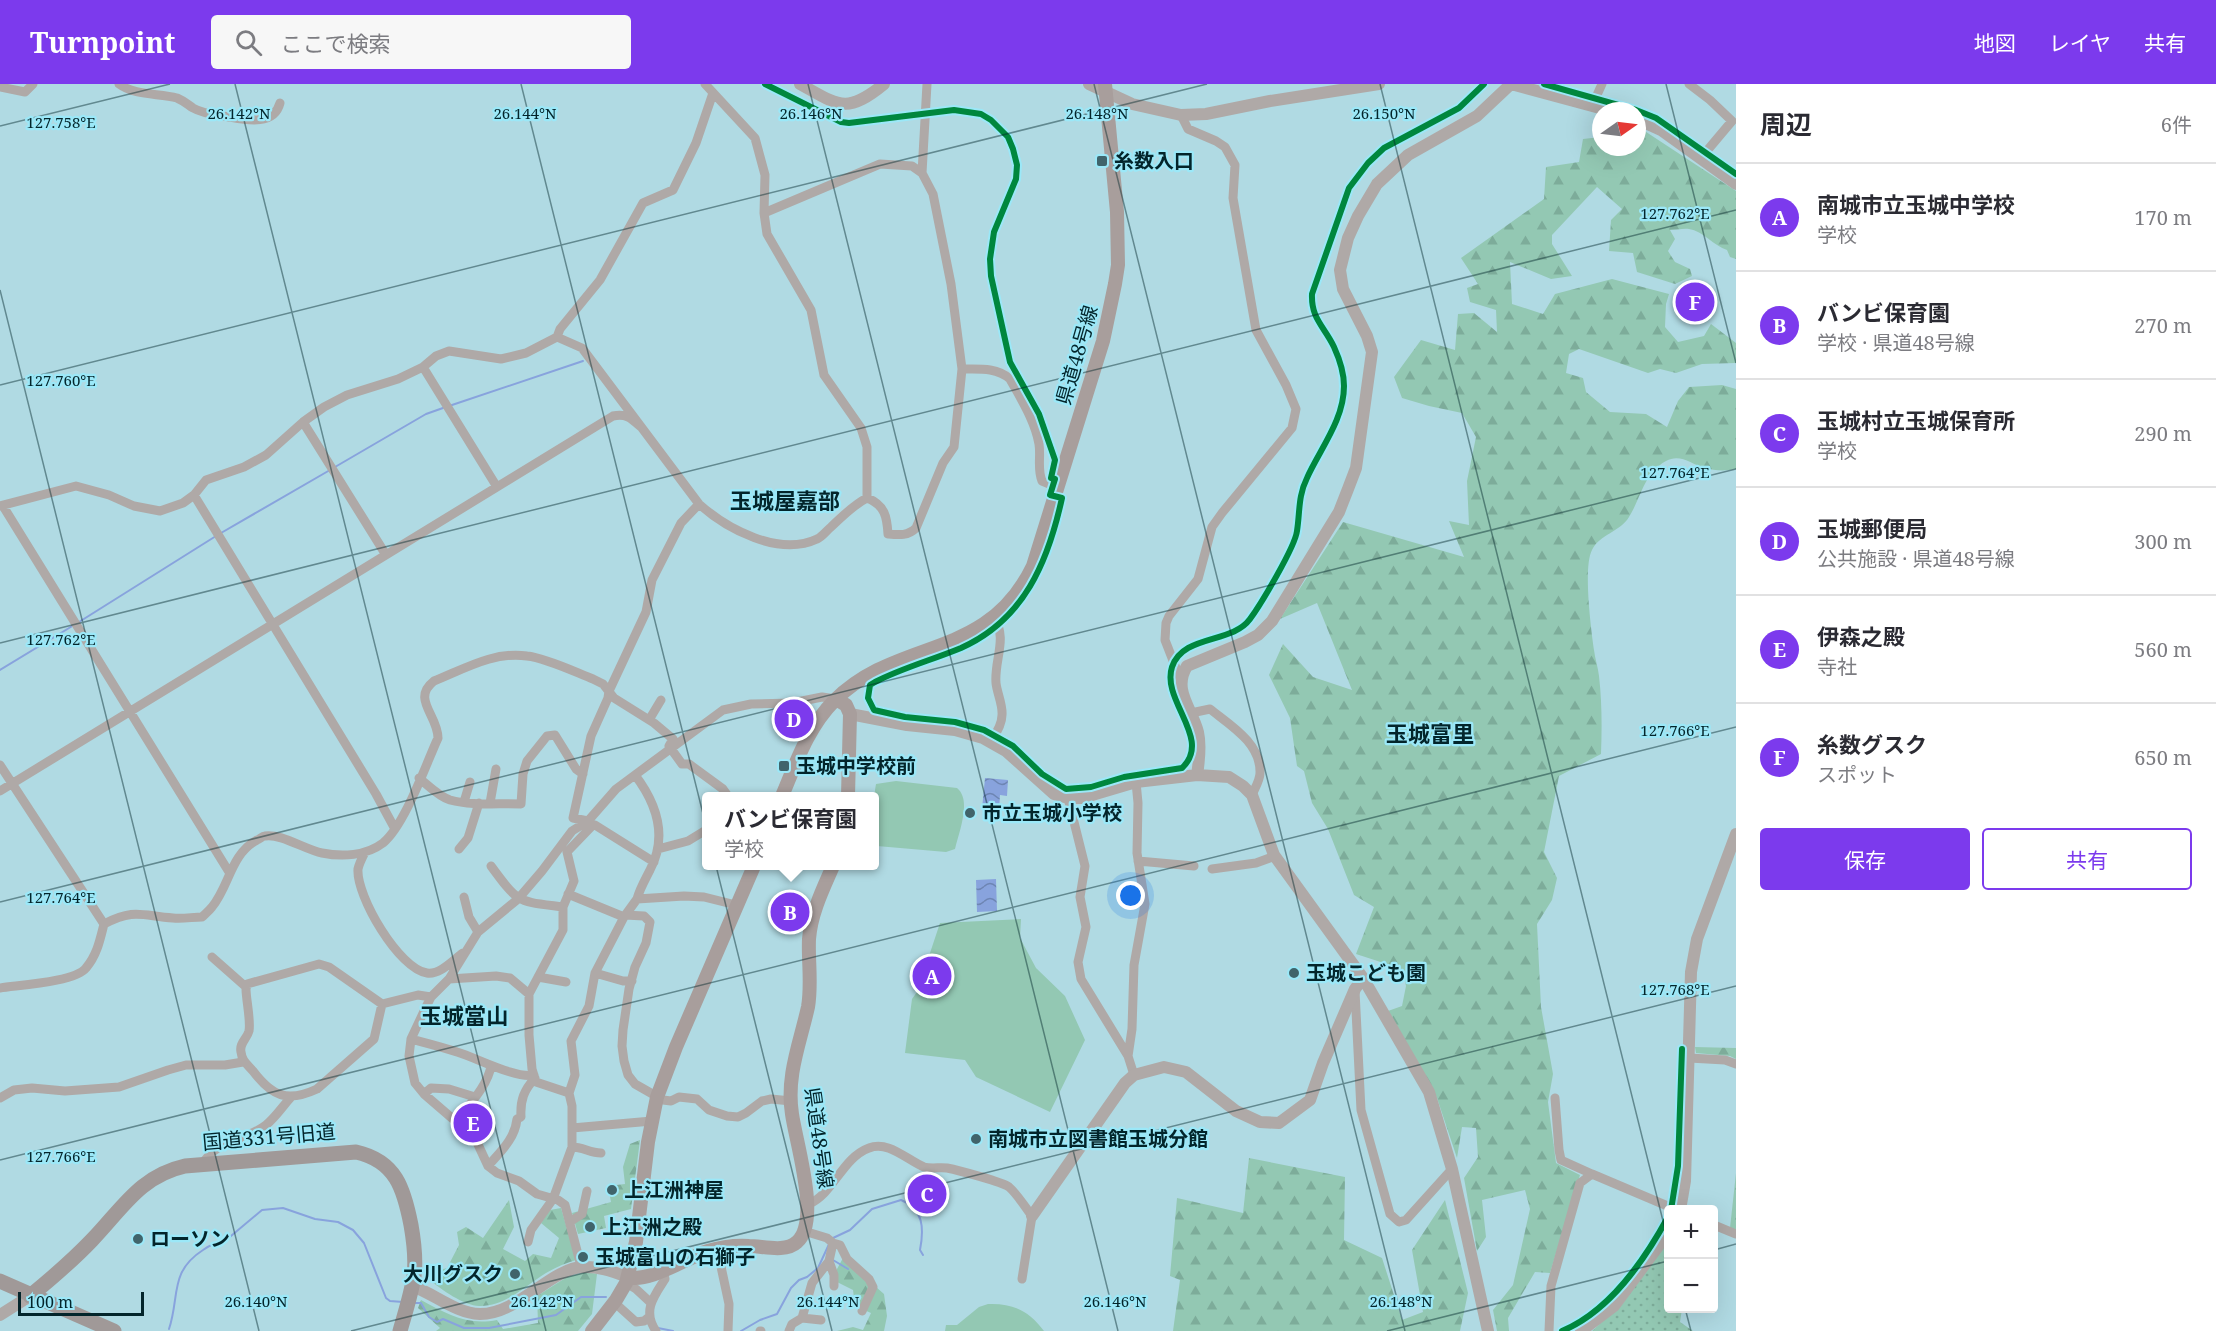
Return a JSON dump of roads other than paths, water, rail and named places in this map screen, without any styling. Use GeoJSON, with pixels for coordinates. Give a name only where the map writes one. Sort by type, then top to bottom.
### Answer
{"type":"FeatureCollection","features":[{"type":"Feature","properties":{"kind":"highway","name":"国道331号旧道"},"geometry":{"type":"LineString","coordinates":[[30,1296],[83,1249],[143,1184],[161,1173],[203,1164],[346,1152],[365,1154],[382,1163],[399,1182],[406,1200],[415,1260],[400,1331]]}},
{"type":"Feature","properties":{"kind":"highway"},"geometry":{"type":"LineString","coordinates":[[0,1281],[114,1331]]}},
{"type":"Feature","properties":{"kind":"main road","name":"県道48号線"},"geometry":{"type":"LineString","coordinates":[[784,792],[804,745],[819,719],[836,699],[878,669],[964,636],[994,618],[1011,601],[1029,575],[1059,488],[1103,341],[1115,284],[1117,212],[1106,87]]}},
{"type":"Feature","properties":{"kind":"main road"},"geometry":{"type":"LineString","coordinates":[[836,699],[846,705],[850,714],[848,792]]}},
{"type":"Feature","properties":{"kind":"main road"},"geometry":{"type":"LineString","coordinates":[[592,1331],[615,1303],[627,1280],[636,1242],[651,1121],[657,1097],[751,870]]}},
{"type":"Feature","properties":{"kind":"main road","name":"県道48号線"},"geometry":{"type":"LineString","coordinates":[[804,1231],[808,1204],[791,1101],[792,1070],[810,990],[809,951],[812,923],[832,870]]}},
{"type":"Feature","properties":{"kind":"main road"},"geometry":{"type":"LineString","coordinates":[[627,1280],[644,1278],[717,1248],[749,1246],[778,1248],[793,1245],[799,1241],[804,1231]]}},
{"type":"Feature","properties":{"kind":"street"},"geometry":{"type":"LineString","coordinates":[[0,87],[25,92],[33,84]]}},
{"type":"Feature","properties":{"kind":"street"},"geometry":{"type":"LineString","coordinates":[[119,84],[132,90],[176,98],[189,103],[191,107],[211,114],[245,121],[272,116],[278,111],[280,103]]}},
{"type":"Feature","properties":{"kind":"street"},"geometry":{"type":"LineString","coordinates":[[705,84],[755,138],[765,175],[764,213],[767,234],[811,310],[824,375],[861,428],[867,447],[867,498]]}},
{"type":"Feature","properties":{"kind":"street"},"geometry":{"type":"LineString","coordinates":[[800,84],[838,104],[857,102],[868,97],[884,84]]}},
{"type":"Feature","properties":{"kind":"street"},"geometry":{"type":"LineString","coordinates":[[922,173],[927,84]]}},
{"type":"Feature","properties":{"kind":"street"},"geometry":{"type":"LineString","coordinates":[[1089,84],[1106,87],[1148,109],[1181,115],[1206,114],[1379,84]]}},
{"type":"Feature","properties":{"kind":"street"},"geometry":{"type":"LineString","coordinates":[[1180,681],[1187,666],[1245,642],[1258,635],[1272,621],[1339,512],[1356,468],[1372,352],[1367,336],[1343,290],[1340,270],[1348,238],[1377,184],[1408,155],[1477,116],[1511,84],[1592,106]]}},
{"type":"Feature","properties":{"kind":"street"},"geometry":{"type":"LineString","coordinates":[[1594,102],[1602,84]]}},
{"type":"Feature","properties":{"kind":"street"},"geometry":{"type":"LineString","coordinates":[[1689,84],[1735,120],[1700,159]]}},
{"type":"Feature","properties":{"kind":"street"},"geometry":{"type":"LineString","coordinates":[[229,872],[2,506],[76,486],[109,495],[134,506],[160,511],[183,503],[194,495],[206,480],[244,468],[266,455],[303,422],[324,407],[347,395],[398,379],[423,367],[436,356],[449,351],[501,359],[526,353],[557,337],[560,328],[600,280],[643,202],[673,190],[696,143],[713,93]]}},
{"type":"Feature","properties":{"kind":"street"},"geometry":{"type":"LineString","coordinates":[[1181,115],[1188,129],[1225,147],[1235,165],[1233,198],[1256,330],[1286,385],[1296,409],[1292,428],[1212,527],[1198,579],[1169,616],[1165,640],[1180,681],[1183,698],[1199,734],[1197,775]]}},
{"type":"Feature","properties":{"kind":"street"},"geometry":{"type":"LineString","coordinates":[[1646,123],[1661,130],[1736,184]]}},
{"type":"Feature","properties":{"kind":"street"},"geometry":{"type":"LineString","coordinates":[[764,213],[880,164],[912,166],[922,173],[933,194],[951,284],[962,369],[954,447],[943,463],[916,528],[912,532],[905,535],[888,534],[887,516],[867,498]]}},
{"type":"Feature","properties":{"kind":"street"},"geometry":{"type":"LineString","coordinates":[[557,337],[582,348],[699,504],[724,522],[756,539],[774,544],[797,544],[818,539],[855,504],[867,498]]}},
{"type":"Feature","properties":{"kind":"street"},"geometry":{"type":"LineString","coordinates":[[423,367],[497,487]]}},
{"type":"Feature","properties":{"kind":"street"},"geometry":{"type":"LineString","coordinates":[[962,369],[996,371],[1010,379],[1031,419],[1039,444],[1039,473],[1042,481],[1059,488]]}},
{"type":"Feature","properties":{"kind":"street"},"geometry":{"type":"LineString","coordinates":[[0,791],[613,416],[621,414],[630,416],[641,426]]}},
{"type":"Feature","properties":{"kind":"street"},"geometry":{"type":"LineString","coordinates":[[303,422],[386,555]]}},
{"type":"Feature","properties":{"kind":"street"},"geometry":{"type":"LineString","coordinates":[[194,495],[395,829]]}},
{"type":"Feature","properties":{"kind":"street"},"geometry":{"type":"LineString","coordinates":[[654,862],[595,825],[573,818],[591,736],[646,612],[652,580],[681,524],[699,504]]}},
{"type":"Feature","properties":{"kind":"street"},"geometry":{"type":"LineString","coordinates":[[991,741],[1003,716],[996,676],[1001,642],[1000,627],[994,618]]}},
{"type":"Feature","properties":{"kind":"street"},"geometry":{"type":"LineString","coordinates":[[104,924],[121,916],[146,913],[174,918],[202,917],[213,907],[237,859],[249,845],[265,836],[283,839],[322,853],[351,855],[365,852],[383,843],[395,829],[438,738],[438,728],[426,704],[424,693],[428,686],[434,681],[493,657],[529,656],[593,679],[609,691],[614,698],[649,720],[673,739],[669,746],[682,764],[689,765],[725,792]]}},
{"type":"Feature","properties":{"kind":"street"},"geometry":{"type":"LineString","coordinates":[[569,1093],[536,1082],[530,1035],[529,994],[563,930],[563,907],[574,881],[567,852],[604,801],[634,775],[723,710],[751,704],[792,703],[822,697],[836,699]]}},
{"type":"Feature","properties":{"kind":"street"},"geometry":{"type":"LineString","coordinates":[[649,720],[662,700]]}},
{"type":"Feature","properties":{"kind":"street"},"geometry":{"type":"LineString","coordinates":[[1191,713],[1210,709],[1246,738],[1258,758],[1260,775],[1252,795]]}},
{"type":"Feature","properties":{"kind":"street"},"geometry":{"type":"LineString","coordinates":[[850,714],[907,725],[955,730],[991,741],[1006,751],[1054,794],[1068,798],[1082,798],[1136,782],[1197,775],[1229,777],[1252,795],[1275,856],[1363,978],[1429,1092],[1452,1169],[1488,1331]]}},
{"type":"Feature","properties":{"kind":"street"},"geometry":{"type":"LineString","coordinates":[[419,778],[449,800],[521,804],[523,774],[527,761],[547,736],[555,735],[576,769],[583,774]]}},
{"type":"Feature","properties":{"kind":"street"},"geometry":{"type":"LineString","coordinates":[[0,765],[104,924],[98,948],[85,970],[63,979],[0,988]]}},
{"type":"Feature","properties":{"kind":"street"},"geometry":{"type":"LineString","coordinates":[[490,803],[496,769]]}},
{"type":"Feature","properties":{"kind":"street"},"geometry":{"type":"LineString","coordinates":[[528,1242],[531,1230],[553,1199],[572,1147],[572,1106],[569,1093],[575,1075],[571,1041],[589,1006],[596,973],[625,916],[637,899],[641,885],[654,862],[660,841],[658,818],[650,798],[634,775]]}},
{"type":"Feature","properties":{"kind":"street"},"geometry":{"type":"LineString","coordinates":[[464,802],[470,782]]}},
{"type":"Feature","properties":{"kind":"street"},"geometry":{"type":"LineString","coordinates":[[1128,1056],[1132,1029],[1134,965],[1145,904],[1136,839],[1138,803],[1136,782]]}},
{"type":"Feature","properties":{"kind":"street"},"geometry":{"type":"LineString","coordinates":[[1068,798],[1085,866],[1080,897],[1086,927],[1078,962],[1081,979],[1128,1056],[1134,1076]]}},
{"type":"Feature","properties":{"kind":"street"},"geometry":{"type":"LineString","coordinates":[[459,849],[468,838],[478,803]]}},
{"type":"Feature","properties":{"kind":"street"},"geometry":{"type":"LineString","coordinates":[[581,1266],[565,1205],[558,1200],[537,1194],[519,1181],[497,1173],[488,1166],[475,1138],[424,1094],[415,1083],[409,1056],[411,1039],[431,997],[449,980],[478,932],[518,899],[572,831],[590,823]]}},
{"type":"Feature","properties":{"kind":"street"},"geometry":{"type":"LineString","coordinates":[[658,849],[688,842],[702,833]]}},
{"type":"Feature","properties":{"kind":"street"},"geometry":{"type":"LineString","coordinates":[[1679,1205],[1685,1181],[1691,972],[1697,939],[1736,834]]}},
{"type":"Feature","properties":{"kind":"street"},"geometry":{"type":"LineString","coordinates":[[365,852],[358,867],[359,878],[372,915],[400,957],[412,967],[427,973],[435,973],[467,950]]}},
{"type":"Feature","properties":{"kind":"street"},"geometry":{"type":"LineString","coordinates":[[1212,869],[1256,863],[1275,856]]}},
{"type":"Feature","properties":{"kind":"street"},"geometry":{"type":"LineString","coordinates":[[1138,861],[1194,867]]}},
{"type":"Feature","properties":{"kind":"street"},"geometry":{"type":"LineString","coordinates":[[491,866],[518,899],[563,907]]}},
{"type":"Feature","properties":{"kind":"street"},"geometry":{"type":"LineString","coordinates":[[568,894],[625,916],[644,916],[650,922],[646,943],[635,967],[621,1046],[628,1075],[635,1084],[657,1097],[671,1101],[679,1097],[697,1099],[709,1110],[727,1116],[738,1117],[762,1101],[771,1099],[791,1101]]}},
{"type":"Feature","properties":{"kind":"street"},"geometry":{"type":"LineString","coordinates":[[637,899],[694,896],[736,905]]}},
{"type":"Feature","properties":{"kind":"street"},"geometry":{"type":"LineString","coordinates":[[464,897],[469,917],[478,932]]}},
{"type":"Feature","properties":{"kind":"street"},"geometry":{"type":"LineString","coordinates":[[212,957],[246,987],[249,1030],[240,1049],[243,1062],[274,1093],[291,1097]]}},
{"type":"Feature","properties":{"kind":"street"},"geometry":{"type":"LineString","coordinates":[[246,987],[248,984],[319,964],[329,968],[382,1004],[418,995],[431,997]]}},
{"type":"Feature","properties":{"kind":"street"},"geometry":{"type":"LineString","coordinates":[[596,973],[623,981],[632,981]]}},
{"type":"Feature","properties":{"kind":"street"},"geometry":{"type":"LineString","coordinates":[[449,980],[484,976],[510,978],[529,994]]}},
{"type":"Feature","properties":{"kind":"street"},"geometry":{"type":"LineString","coordinates":[[538,976],[566,982]]}},
{"type":"Feature","properties":{"kind":"street"},"geometry":{"type":"LineString","coordinates":[[1022,1279],[1032,1216],[1125,1083],[1134,1076],[1164,1068],[1186,1072],[1236,1111],[1260,1122],[1279,1123],[1310,1100],[1323,1063],[1355,989],[1363,978]]}},
{"type":"Feature","properties":{"kind":"street"},"geometry":{"type":"LineString","coordinates":[[1355,989],[1361,1110],[1390,1214],[1399,1222],[1406,1220],[1452,1169]]}},
{"type":"Feature","properties":{"kind":"street"},"geometry":{"type":"LineString","coordinates":[[203,1164],[208,1154],[228,1142],[247,1137],[266,1125],[291,1097],[316,1089],[374,1039],[382,1004]]}},
{"type":"Feature","properties":{"kind":"street"},"geometry":{"type":"LineString","coordinates":[[411,1039],[458,1052],[526,1077],[534,1076]]}},
{"type":"Feature","properties":{"kind":"street"},"geometry":{"type":"LineString","coordinates":[[1689,1058],[1725,1060],[1736,1064]]}},
{"type":"Feature","properties":{"kind":"street"},"geometry":{"type":"LineString","coordinates":[[0,1098],[14,1090],[32,1088],[65,1091],[119,1087],[186,1065],[225,1065],[243,1062]]}},
{"type":"Feature","properties":{"kind":"street"},"geometry":{"type":"LineString","coordinates":[[457,1121],[475,1097],[490,1072],[491,1066]]}},
{"type":"Feature","properties":{"kind":"street"},"geometry":{"type":"LineString","coordinates":[[488,1166],[514,1132],[517,1119],[521,1117],[520,1103],[525,1089],[534,1076]]}},
{"type":"Feature","properties":{"kind":"street"},"geometry":{"type":"LineString","coordinates":[[424,1094],[431,1088],[449,1089],[475,1097]]}},
{"type":"Feature","properties":{"kind":"street"},"geometry":{"type":"LineString","coordinates":[[1556,1098],[1558,1150],[1561,1160],[1668,1205]]}},
{"type":"Feature","properties":{"kind":"street"},"geometry":{"type":"LineString","coordinates":[[572,1128],[651,1121]]}},
{"type":"Feature","properties":{"kind":"street"},"geometry":{"type":"LineString","coordinates":[[808,1204],[818,1200],[848,1163],[862,1151],[879,1146],[888,1148],[926,1168],[946,1168],[1008,1186],[1032,1216]]}},
{"type":"Feature","properties":{"kind":"street"},"geometry":{"type":"LineString","coordinates":[[572,1147],[581,1147],[591,1153],[601,1153]]}},
{"type":"Feature","properties":{"kind":"street"},"geometry":{"type":"LineString","coordinates":[[1548,1331],[1551,1286],[1580,1183],[1592,1174]]}},
{"type":"Feature","properties":{"kind":"street"},"geometry":{"type":"LineString","coordinates":[[571,1221],[582,1214],[587,1191]]}},
{"type":"Feature","properties":{"kind":"street"},"geometry":{"type":"LineString","coordinates":[[1718,1227],[1736,1234]]}},
{"type":"Feature","properties":{"kind":"street"},"geometry":{"type":"LineString","coordinates":[[804,1231],[840,1245],[847,1259],[869,1280],[873,1287],[862,1311]]}},
{"type":"Feature","properties":{"kind":"street"},"geometry":{"type":"LineString","coordinates":[[1581,1331],[1614,1306],[1664,1238]]}},
{"type":"Feature","properties":{"kind":"street"},"geometry":{"type":"LineString","coordinates":[[831,1241],[829,1261],[834,1275],[834,1286]]}},
{"type":"Feature","properties":{"kind":"street"},"geometry":{"type":"LineString","coordinates":[[717,1248],[729,1304],[728,1331]]}},
{"type":"Feature","properties":{"kind":"street"},"geometry":{"type":"LineString","coordinates":[[802,1318],[812,1283],[829,1261]]}},
{"type":"Feature","properties":{"kind":"street"},"geometry":{"type":"LineString","coordinates":[[409,1297],[474,1313],[491,1313],[514,1304],[563,1274],[581,1266],[596,1267],[627,1280],[636,1289],[649,1309],[656,1331]]}},
{"type":"Feature","properties":{"kind":"street"},"geometry":{"type":"LineString","coordinates":[[615,1303],[636,1322],[644,1321],[665,1279],[663,1270]]}},
{"type":"Feature","properties":{"kind":"street"},"geometry":{"type":"LineString","coordinates":[[0,1315],[30,1296]]}},
{"type":"Feature","properties":{"kind":"street"},"geometry":{"type":"LineString","coordinates":[[789,1331],[792,1323],[802,1318],[821,1320]]}},
{"type":"Feature","properties":{"kind":"water"},"geometry":{"type":"Polygon","coordinates":[[[985,778],[1008,780],[1007,796],[1000,795],[999,811],[982,809],[985,778]]]}},
{"type":"Feature","properties":{"kind":"water"},"geometry":{"type":"Polygon","coordinates":[[[996,879],[997,911],[977,912],[976,880],[996,879]]]}},
{"type":"Feature","properties":{"kind":"waterway"},"geometry":{"type":"LineString","coordinates":[[449,406],[583,361]]}},
{"type":"Feature","properties":{"kind":"waterway"},"geometry":{"type":"LineString","coordinates":[[335,467],[426,414],[443,408]]}},
{"type":"Feature","properties":{"kind":"waterway"},"geometry":{"type":"LineString","coordinates":[[221,533],[330,470]]}},
{"type":"Feature","properties":{"kind":"waterway"},"geometry":{"type":"LineString","coordinates":[[79,622],[216,536]]}},
{"type":"Feature","properties":{"kind":"waterway"},"geometry":{"type":"LineString","coordinates":[[0,670],[74,625]]}},
{"type":"Feature","properties":{"kind":"waterway"},"geometry":{"type":"LineString","coordinates":[[833,1238],[850,1230],[872,1209],[901,1200],[909,1204],[921,1220],[920,1250],[923,1255]]}},
{"type":"Feature","properties":{"kind":"waterway"},"geometry":{"type":"LineString","coordinates":[[169,1329],[177,1285],[192,1258],[206,1248],[225,1241],[262,1210],[283,1208],[315,1219],[338,1222],[353,1230],[364,1243],[386,1298],[390,1301],[403,1302]]}},
{"type":"Feature","properties":{"kind":"waterway"},"geometry":{"type":"LineString","coordinates":[[741,1331],[760,1320],[777,1314],[791,1288],[818,1268],[830,1242]]}},
{"type":"Feature","properties":{"kind":"waterway"},"geometry":{"type":"LineString","coordinates":[[833,1260],[848,1269]]}},
{"type":"Feature","properties":{"kind":"waterway"},"geometry":{"type":"LineString","coordinates":[[414,1303],[421,1303],[429,1317],[437,1322],[443,1319],[464,1328],[489,1328],[556,1315],[581,1297],[606,1297]]}},
{"type":"Feature","properties":{"kind":"waterway"},"geometry":{"type":"LineString","coordinates":[[658,1328],[673,1331]]}},
{"type":"Feature","properties":{"kind":"place","name":"糸数入口"},"geometry":{"type":"Point","coordinates":[1102,161]}},
{"type":"Feature","properties":{"kind":"place","name":"糸数グスク"},"geometry":{"type":"Point","coordinates":[1695,302]}},
{"type":"Feature","properties":{"kind":"place","name":"玉城郵便局"},"geometry":{"type":"Point","coordinates":[794,719]}},
{"type":"Feature","properties":{"kind":"place","name":"玉城中学校前"},"geometry":{"type":"Point","coordinates":[784,766]}},
{"type":"Feature","properties":{"kind":"place","name":"市立玉城小学校"},"geometry":{"type":"Point","coordinates":[970,813]}},
{"type":"Feature","properties":{"kind":"place","name":"バンビ保育園"},"geometry":{"type":"Point","coordinates":[790,912]}},
{"type":"Feature","properties":{"kind":"place","name":"玉城こども園"},"geometry":{"type":"Point","coordinates":[1294,973]}},
{"type":"Feature","properties":{"kind":"place","name":"南城市立玉城中学校"},"geometry":{"type":"Point","coordinates":[932,976]}},
{"type":"Feature","properties":{"kind":"place","name":"伊森之殿"},"geometry":{"type":"Point","coordinates":[473,1123]}},
{"type":"Feature","properties":{"kind":"place","name":"南城市立図書館玉城分館"},"geometry":{"type":"Point","coordinates":[976,1139]}},
{"type":"Feature","properties":{"kind":"place","name":"上江洲神屋"},"geometry":{"type":"Point","coordinates":[612,1190]}},
{"type":"Feature","properties":{"kind":"place","name":"玉城村立玉城保育所"},"geometry":{"type":"Point","coordinates":[927,1194]}},
{"type":"Feature","properties":{"kind":"place","name":"上江洲之殿"},"geometry":{"type":"Point","coordinates":[590,1227]}},
{"type":"Feature","properties":{"kind":"place","name":"ローソン"},"geometry":{"type":"Point","coordinates":[138,1239]}},
{"type":"Feature","properties":{"kind":"place","name":"玉城富山の石獅子"},"geometry":{"type":"Point","coordinates":[583,1257]}},
{"type":"Feature","properties":{"kind":"place","name":"大川グスク"},"geometry":{"type":"Point","coordinates":[515,1274]}},
{"type":"Feature","properties":{"kind":"district","name":"玉城屋嘉部"},"geometry":{"type":"Point","coordinates":[785,501]}},
{"type":"Feature","properties":{"kind":"district","name":"玉城富里"},"geometry":{"type":"Point","coordinates":[1430,734]}},
{"type":"Feature","properties":{"kind":"district","name":"玉城當山"},"geometry":{"type":"Point","coordinates":[464,1016]}}]}
